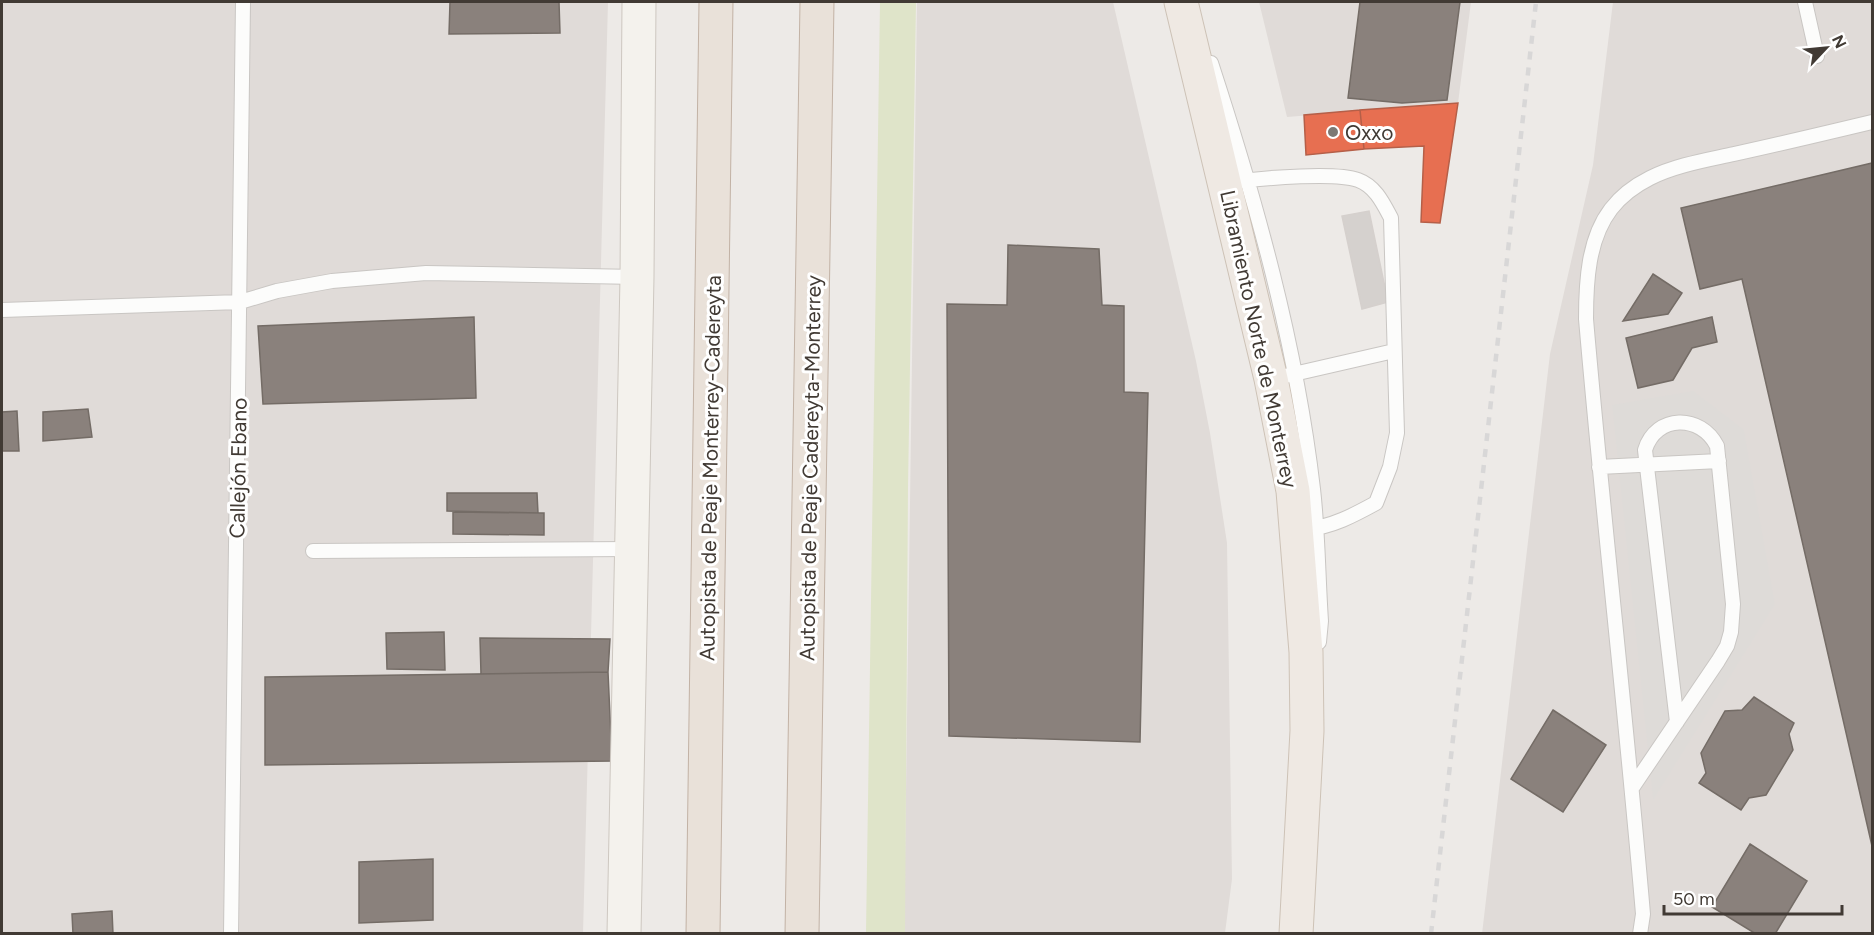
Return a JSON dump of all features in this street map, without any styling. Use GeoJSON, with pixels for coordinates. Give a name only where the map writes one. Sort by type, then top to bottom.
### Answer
{"type":"FeatureCollection","features":[{"type":"Feature","properties":{"kind":"highway","name":"Autopista de Peaje Monterrey-Cadereyta"},"geometry":{"type":"LineString","coordinates":[[703,933],[716,2]]}},
{"type":"Feature","properties":{"kind":"highway","name":"Autopista de Peaje Cadereyta-Monterrey"},"geometry":{"type":"LineString","coordinates":[[802,933],[817,2]]}},
{"type":"Feature","properties":{"kind":"main road","name":"Libramiento Norte de Monterrey"},"geometry":{"type":"LineString","coordinates":[[1181,2],[1236,181],[1283,376],[1293,491],[1306,529],[1307,731],[1296,933]]}},
{"type":"Feature","properties":{"kind":"street"},"geometry":{"type":"LineString","coordinates":[[624,933],[637,277],[639,2]]}},
{"type":"Feature","properties":{"kind":"lane","name":"Callejón Ebano"},"geometry":{"type":"LineString","coordinates":[[231,933],[243,2]]}},
{"type":"Feature","properties":{"kind":"lane"},"geometry":{"type":"LineString","coordinates":[[1190,2],[1236,181],[1333,177],[1359,180],[1380,195],[1391,218],[1397,434],[1390,467],[1376,503],[1346,519],[1306,529]]}},
{"type":"Feature","properties":{"kind":"lane"},"geometry":{"type":"LineString","coordinates":[[1805,2],[1817,56]]}},
{"type":"Feature","properties":{"kind":"lane"},"geometry":{"type":"LineString","coordinates":[[1640,933],[1644,914],[1586,319],[1586,286],[1592,254],[1600,229],[1611,209],[1629,191],[1644,182],[1677,169],[1872,122]]}},
{"type":"Feature","properties":{"kind":"lane"},"geometry":{"type":"LineString","coordinates":[[2,310],[240,302],[277,291],[332,281],[426,273],[637,277]]}},
{"type":"Feature","properties":{"kind":"lane"},"geometry":{"type":"LineString","coordinates":[[1283,376],[1394,351]]}},
{"type":"Feature","properties":{"kind":"lane"},"geometry":{"type":"LineString","coordinates":[[1632,788],[1677,722],[1718,661],[1731,632],[1733,604],[1717,446],[1704,429],[1691,423],[1677,423],[1657,430],[1649,438],[1646,450],[1677,722]]}},
{"type":"Feature","properties":{"kind":"lane"},"geometry":{"type":"LineString","coordinates":[[1599,467],[1719,461]]}},
{"type":"Feature","properties":{"kind":"lane"},"geometry":{"type":"LineString","coordinates":[[313,551],[632,549]]}},
{"type":"Feature","properties":{"kind":"shaded area"},"geometry":{"type":"Polygon","coordinates":[[[2,2],[608,2],[583,933],[2,934],[2,2]]]}},
{"type":"Feature","properties":{"kind":"shaded area"},"geometry":{"type":"Polygon","coordinates":[[[917,2],[1113,2],[1196,361],[1227,543],[1232,879],[1225,933],[904,934],[917,2]]]}},
{"type":"Feature","properties":{"kind":"shaded area"},"geometry":{"type":"Polygon","coordinates":[[[1259,2],[1471,2],[1458,103],[1287,117],[1259,2]]]}},
{"type":"Feature","properties":{"kind":"shaded area"},"geometry":{"type":"Polygon","coordinates":[[[1613,2],[1872,2],[1872,933],[1482,934],[1550,354],[1593,165],[1613,2]]]}},
{"type":"Feature","properties":{"kind":"shaded area"},"geometry":{"type":"Polygon","coordinates":[[[1693,391],[1744,430],[1775,604],[1653,800],[1612,405],[1693,391]]]}},
{"type":"Feature","properties":{"kind":"green space"},"geometry":{"type":"Polygon","coordinates":[[[880,2],[916,2],[908,488],[905,934],[866,933],[880,2]]]}},
{"type":"Feature","properties":{"kind":"building: Shops"},"geometry":{"type":"Polygon","coordinates":[[[1458,103],[1440,223],[1421,222],[1424,146],[1364,149],[1360,110],[1458,103]]]}},
{"type":"Feature","properties":{"kind":"building: Shops","name":"Oxxo"},"geometry":{"type":"Polygon","coordinates":[[[1360,110],[1364,149],[1306,155],[1304,115],[1360,110]]]}},
{"type":"Feature","properties":{"kind":"building: Industry"},"geometry":{"type":"Polygon","coordinates":[[[450,2],[559,2],[560,33],[449,34],[450,2]]]}},
{"type":"Feature","properties":{"kind":"building: Industry"},"geometry":{"type":"Polygon","coordinates":[[[1360,2],[1460,2],[1447,100],[1402,103],[1348,98],[1360,2]]]}},
{"type":"Feature","properties":{"kind":"building: Industry"},"geometry":{"type":"Polygon","coordinates":[[[1872,163],[1872,846],[1742,279],[1700,289],[1681,208],[1872,163]]]}},
{"type":"Feature","properties":{"kind":"building: Industry"},"geometry":{"type":"Polygon","coordinates":[[[1008,245],[1099,249],[1102,305],[1124,306],[1124,392],[1148,393],[1140,742],[949,736],[947,304],[1007,305],[1008,245]]]}},
{"type":"Feature","properties":{"kind":"building: Industry"},"geometry":{"type":"Polygon","coordinates":[[[1653,274],[1682,293],[1668,314],[1623,321],[1653,274]]]}},
{"type":"Feature","properties":{"kind":"building: Industry"},"geometry":{"type":"Polygon","coordinates":[[[474,317],[476,398],[263,404],[258,326],[474,317]]]}},
{"type":"Feature","properties":{"kind":"building: Industry"},"geometry":{"type":"Polygon","coordinates":[[[1712,317],[1717,342],[1692,348],[1673,380],[1638,388],[1626,338],[1712,317]]]}},
{"type":"Feature","properties":{"kind":"building: Industry"},"geometry":{"type":"Polygon","coordinates":[[[88,409],[92,437],[43,441],[43,412],[88,409]]]}},
{"type":"Feature","properties":{"kind":"building: Industry"},"geometry":{"type":"Polygon","coordinates":[[[17,411],[19,451],[2,451],[2,412],[17,411]]]}},
{"type":"Feature","properties":{"kind":"building: Industry"},"geometry":{"type":"Polygon","coordinates":[[[447,493],[537,493],[538,513],[447,511],[447,493]]]}},
{"type":"Feature","properties":{"kind":"building: Industry"},"geometry":{"type":"Polygon","coordinates":[[[453,512],[544,513],[544,535],[453,534],[453,512]]]}},
{"type":"Feature","properties":{"kind":"building: Industry"},"geometry":{"type":"Polygon","coordinates":[[[444,632],[445,670],[387,669],[386,633],[444,632]]]}},
{"type":"Feature","properties":{"kind":"building: Industry"},"geometry":{"type":"Polygon","coordinates":[[[480,638],[610,639],[608,672],[481,674],[480,638]]]}},
{"type":"Feature","properties":{"kind":"building: Industry"},"geometry":{"type":"Polygon","coordinates":[[[608,672],[612,761],[265,765],[265,677],[608,672]]]}},
{"type":"Feature","properties":{"kind":"building: Industry"},"geometry":{"type":"Polygon","coordinates":[[[1754,697],[1794,723],[1789,734],[1793,750],[1766,795],[1749,798],[1741,810],[1699,783],[1706,773],[1701,753],[1725,711],[1742,710],[1754,697]]]}},
{"type":"Feature","properties":{"kind":"building: Industry"},"geometry":{"type":"Polygon","coordinates":[[[1553,710],[1606,745],[1563,812],[1511,779],[1553,710]]]}},
{"type":"Feature","properties":{"kind":"building: Industry"},"geometry":{"type":"Polygon","coordinates":[[[1750,844],[1807,881],[1775,934],[1756,934],[1712,907],[1750,844]]]}},
{"type":"Feature","properties":{"kind":"building: Industry"},"geometry":{"type":"Polygon","coordinates":[[[433,859],[433,920],[359,923],[359,862],[433,859]]]}},
{"type":"Feature","properties":{"kind":"building: Industry"},"geometry":{"type":"Polygon","coordinates":[[[112,911],[113,934],[73,934],[72,914],[112,911]]]}},
{"type":"Feature","properties":{"kind":"building: Other"},"geometry":{"type":"Polygon","coordinates":[[[1369,211],[1388,302],[1362,309],[1342,216],[1369,211]]]}},
{"type":"Feature","properties":{"kind":"railway"},"geometry":{"type":"LineString","coordinates":[[1431,934],[1536,2]]}},
{"type":"Feature","properties":{"kind":"place","name":"Oxxo"},"geometry":{"type":"Point","coordinates":[1333,132]}}]}
